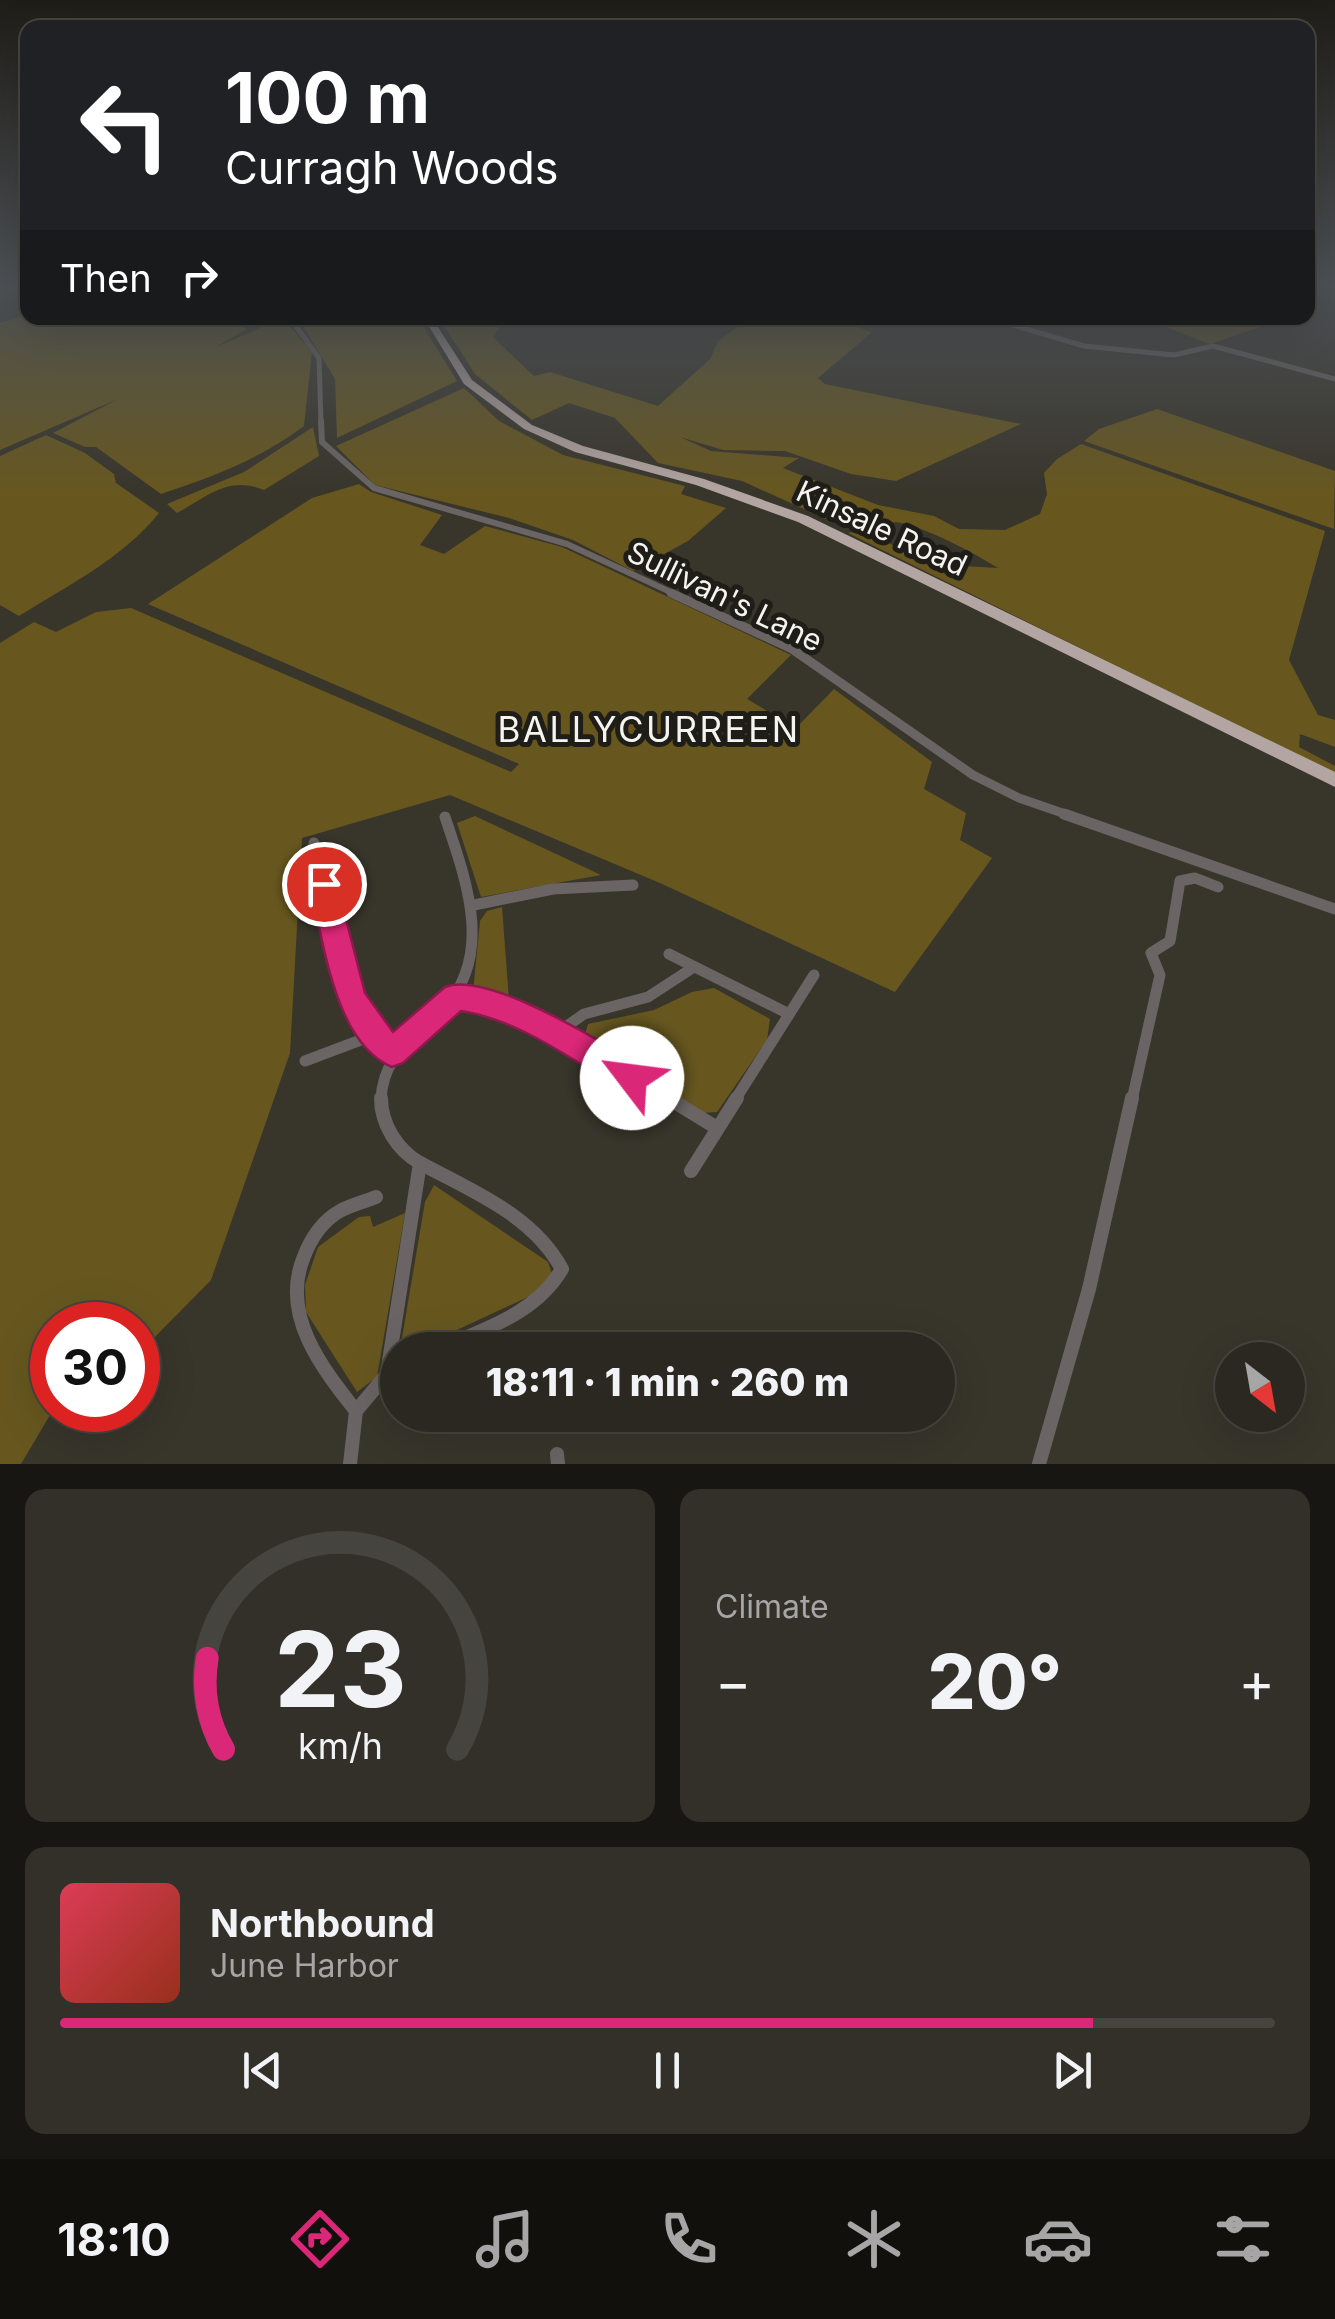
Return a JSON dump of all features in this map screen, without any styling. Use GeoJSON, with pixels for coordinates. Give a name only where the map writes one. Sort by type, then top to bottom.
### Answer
{"type":"FeatureCollection","features":[{"type":"Feature","properties":{"kind":"highway","name":"Kinsale Road"},"geometry":{"type":"LineString","coordinates":[[452,356],[468,382],[528,427],[579,449],[700,482],[802,518],[1335,780]]}},
{"type":"Feature","properties":{"kind":"street","name":"Sullivan's Lane"},"geometry":{"type":"LineString","coordinates":[[318,356],[322,442],[366,484],[427,506],[508,524],[567,544],[792,649],[902,729],[973,775],[1019,798],[1335,909]]}},
{"type":"Feature","properties":{"kind":"street"},"geometry":{"type":"LineString","coordinates":[[1248,356],[1335,379]]}},
{"type":"Feature","properties":{"kind":"street"},"geometry":{"type":"LineString","coordinates":[[444,816],[474,905],[472,940],[456,997],[392,1052],[383,1073],[379,1112],[407,1157],[527,1227],[556,1253],[562,1269],[553,1289],[536,1302],[474,1332]]}},
{"type":"Feature","properties":{"kind":"street"},"geometry":{"type":"LineString","coordinates":[[314,844],[352,998],[374,1035],[392,1052]]}},
{"type":"Feature","properties":{"kind":"street"},"geometry":{"type":"LineString","coordinates":[[1040,1464],[1122,1153],[1160,975],[1150,952],[1170,941],[1180,881],[1195,878],[1218,887]]}},
{"type":"Feature","properties":{"kind":"street"},"geometry":{"type":"LineString","coordinates":[[474,905],[502,896],[584,885],[634,885]]}},
{"type":"Feature","properties":{"kind":"street"},"geometry":{"type":"LineString","coordinates":[[669,954],[788,1014]]}},
{"type":"Feature","properties":{"kind":"street"},"geometry":{"type":"LineString","coordinates":[[557,1033],[584,1014],[648,997],[694,967]]}},
{"type":"Feature","properties":{"kind":"street"},"geometry":{"type":"LineString","coordinates":[[692,1171],[814,974]]}},
{"type":"Feature","properties":{"kind":"street"},"geometry":{"type":"LineString","coordinates":[[456,997],[484,1001],[557,1033],[717,1128]]}},
{"type":"Feature","properties":{"kind":"street"},"geometry":{"type":"LineString","coordinates":[[305,1062],[374,1035]]}},
{"type":"Feature","properties":{"kind":"street"},"geometry":{"type":"LineString","coordinates":[[397,1332],[420,1163]]}},
{"type":"Feature","properties":{"kind":"street"},"geometry":{"type":"LineString","coordinates":[[356,1412],[333,1382],[294,1307],[296,1267],[318,1229],[340,1212],[376,1197]]}},
{"type":"Feature","properties":{"kind":"street"},"geometry":{"type":"LineString","coordinates":[[350,1464],[356,1412],[380,1385]]}},
{"type":"Feature","properties":{"kind":"shaded area"},"geometry":{"type":"Polygon","coordinates":[[[0,356],[312,356],[304,426],[236,466],[161,494],[96,447],[85,447],[53,433],[118,399],[0,450],[0,356]]]}},
{"type":"Feature","properties":{"kind":"shaded area"},"geometry":{"type":"Polygon","coordinates":[[[321,356],[442,356],[457,381],[337,438],[335,379],[321,356]]]}},
{"type":"Feature","properties":{"kind":"shaded area"},"geometry":{"type":"Polygon","coordinates":[[[464,356],[513,356],[534,376],[550,372],[658,406],[711,356],[843,356],[818,378],[825,384],[1021,424],[896,481],[851,474],[785,451],[723,450],[680,437],[711,451],[799,458],[783,468],[878,505],[934,516],[959,529],[1005,530],[1040,514],[1047,494],[1044,473],[1081,444],[1325,531],[1289,660],[1318,715],[1335,720],[1335,747],[1300,734],[1299,747],[1335,766],[1335,774],[848,533],[864,530],[929,564],[998,568],[943,538],[900,523],[879,522],[859,507],[826,519],[742,481],[658,463],[615,418],[569,403],[532,420],[475,374],[464,356]]]}},
{"type":"Feature","properties":{"kind":"shaded area"},"geometry":{"type":"Polygon","coordinates":[[[464,388],[499,421],[563,455],[685,486],[681,494],[726,508],[688,541],[633,571],[573,540],[509,518],[375,485],[336,446],[464,388]]]}},
{"type":"Feature","properties":{"kind":"shaded area"},"geometry":{"type":"Polygon","coordinates":[[[1157,409],[1335,471],[1334,529],[1084,441],[1099,429],[1157,409]]]}},
{"type":"Feature","properties":{"kind":"shaded area"},"geometry":{"type":"Polygon","coordinates":[[[313,427],[319,456],[264,490],[229,486],[177,513],[167,504],[244,472],[313,427]]]}},
{"type":"Feature","properties":{"kind":"shaded area"},"geometry":{"type":"Polygon","coordinates":[[[46,435],[85,453],[114,474],[116,483],[159,513],[112,557],[19,616],[0,605],[0,456],[46,435]]]}},
{"type":"Feature","properties":{"kind":"shaded area"},"geometry":{"type":"Polygon","coordinates":[[[359,484],[371,492],[442,515],[420,545],[444,554],[485,526],[562,547],[791,655],[747,699],[796,728],[834,689],[932,762],[924,789],[966,813],[960,840],[992,858],[895,992],[660,883],[450,795],[302,838],[290,1053],[211,1280],[160,1332],[160,1302],[30,1302],[30,1432],[40,1432],[21,1464],[0,1464],[0,643],[34,622],[56,632],[96,612],[131,608],[511,772],[519,764],[148,604],[312,498],[359,484]]]}},
{"type":"Feature","properties":{"kind":"shaded area"},"geometry":{"type":"Polygon","coordinates":[[[475,816],[601,875],[481,897],[457,823],[475,816]]]}},
{"type":"Feature","properties":{"kind":"shaded area"},"geometry":{"type":"Polygon","coordinates":[[[502,907],[509,1000],[473,992],[480,921],[487,911],[502,907]]]}},
{"type":"Feature","properties":{"kind":"shaded area"},"geometry":{"type":"Polygon","coordinates":[[[714,988],[770,1019],[767,1040],[717,1112],[701,1113],[583,1041],[588,1024],[654,1010],[692,992],[714,988]]]}},
{"type":"Feature","properties":{"kind":"shaded area"},"geometry":{"type":"Polygon","coordinates":[[[434,1185],[548,1262],[552,1274],[545,1289],[453,1332],[403,1332],[425,1202],[434,1185]]]}},
{"type":"Feature","properties":{"kind":"shaded area"},"geometry":{"type":"Polygon","coordinates":[[[405,1213],[385,1332],[380,1332],[377,1377],[357,1392],[306,1312],[305,1285],[318,1247],[359,1217],[370,1216],[373,1227],[405,1213]]]}},
{"type":"Feature","properties":{"kind":"district","name":"BALLYCURREEN"},"geometry":{"type":"Point","coordinates":[649,729]}},
{"type":"Feature","properties":{"kind":"route"},"geometry":{"type":"LineString","coordinates":[[324,884],[352,998],[374,1035],[392,1052],[456,997],[484,1001],[544,1027],[632,1078]]}}]}
